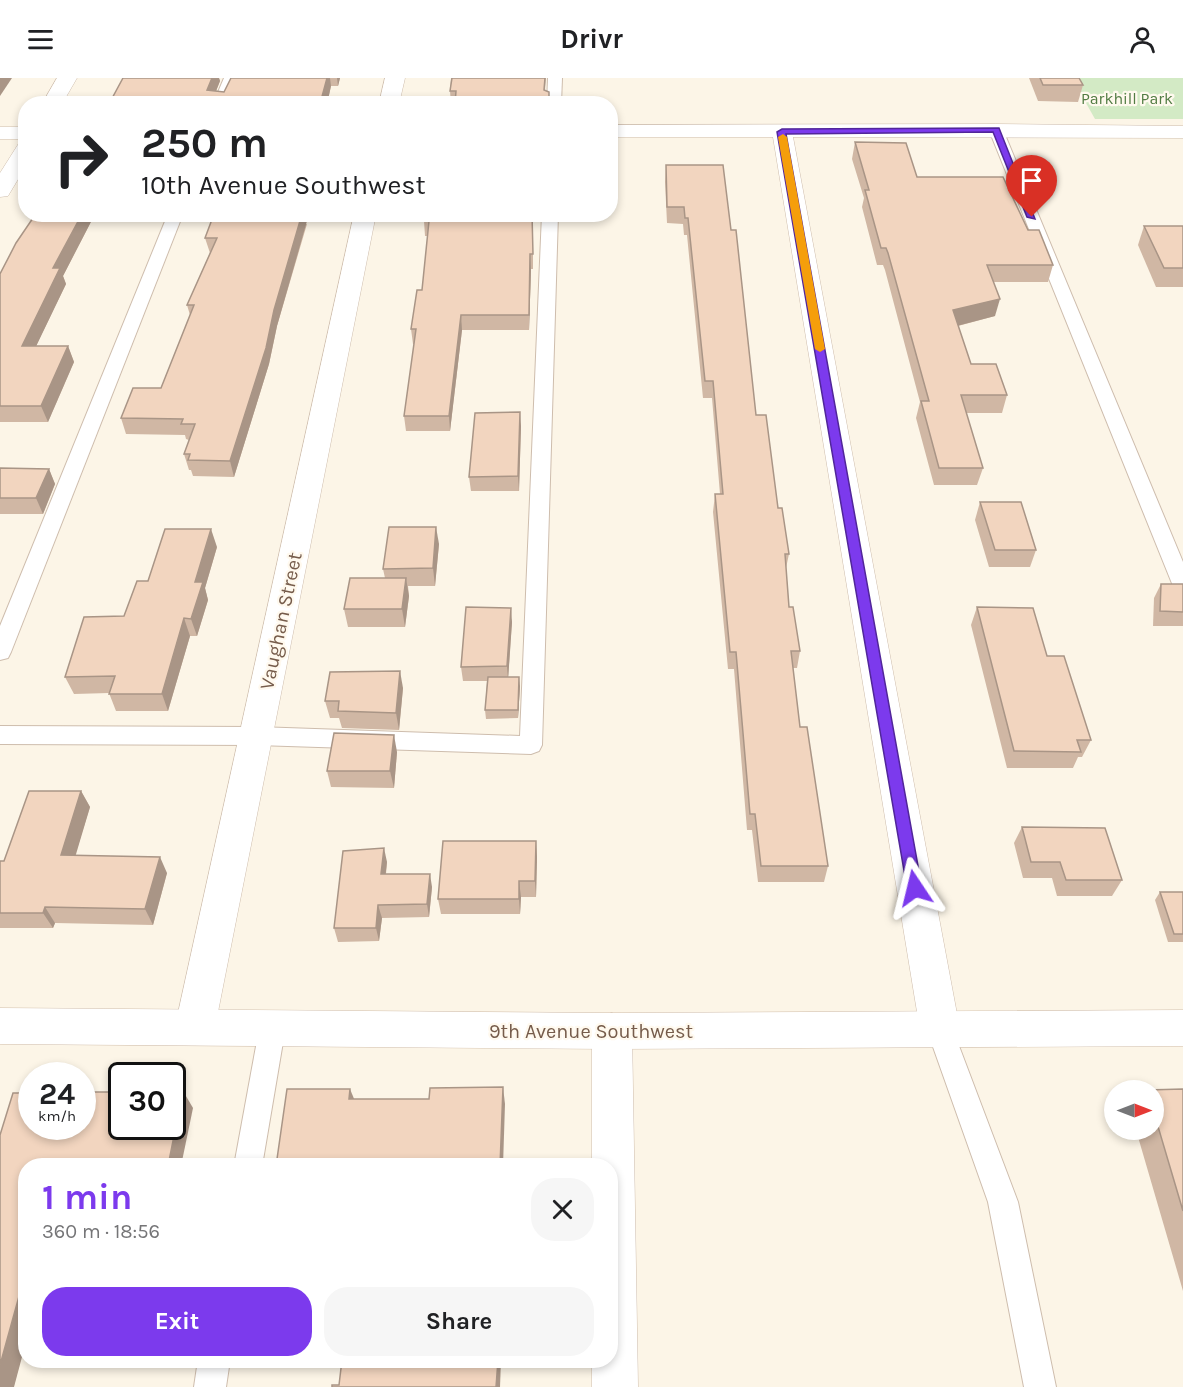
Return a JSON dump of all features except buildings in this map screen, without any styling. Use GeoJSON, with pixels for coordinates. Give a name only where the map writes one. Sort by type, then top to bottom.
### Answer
{"type":"FeatureCollection","features":[{"type":"Feature","properties":{"kind":"street"},"geometry":{"type":"LineString","coordinates":[[57,96],[67,78]]}},
{"type":"Feature","properties":{"kind":"street"},"geometry":{"type":"LineString","coordinates":[[391,96],[395,78]]}},
{"type":"Feature","properties":{"kind":"street"},"geometry":{"type":"LineString","coordinates":[[618,131],[1183,132]]}},
{"type":"Feature","properties":{"kind":"street"},"geometry":{"type":"LineString","coordinates":[[782,132],[940,1030]]}},
{"type":"Feature","properties":{"kind":"street"},"geometry":{"type":"LineString","coordinates":[[0,133],[18,133]]}},
{"type":"Feature","properties":{"kind":"street"},"geometry":{"type":"LineString","coordinates":[[0,191],[18,161]]}},
{"type":"Feature","properties":{"kind":"street","name":"Vaughan Street"},"geometry":{"type":"LineString","coordinates":[[195,1027],[363,222]]}},
{"type":"Feature","properties":{"kind":"street","name":"9th Avenue Southwest"},"geometry":{"type":"LineString","coordinates":[[0,1026],[612,1031],[1183,1028]]}},
{"type":"Feature","properties":{"kind":"street"},"geometry":{"type":"LineString","coordinates":[[612,1031],[613,1158]]}},
{"type":"Feature","properties":{"kind":"street"},"geometry":{"type":"LineString","coordinates":[[615,1368],[615,1387]]}},
{"type":"Feature","properties":{"kind":"lane"},"geometry":{"type":"LineString","coordinates":[[223,96],[231,78]]}},
{"type":"Feature","properties":{"kind":"lane"},"geometry":{"type":"LineString","coordinates":[[554,96],[555,78]]}},
{"type":"Feature","properties":{"kind":"lane"},"geometry":{"type":"LineString","coordinates":[[996,130],[1183,586]]}},
{"type":"Feature","properties":{"kind":"lane"},"geometry":{"type":"LineString","coordinates":[[0,652],[173,222]]}},
{"type":"Feature","properties":{"kind":"lane"},"geometry":{"type":"LineString","coordinates":[[0,735],[257,736],[531,745],[550,222]]}},
{"type":"Feature","properties":{"kind":"lane"},"geometry":{"type":"LineString","coordinates":[[249,1158],[272,1030]]}},
{"type":"Feature","properties":{"kind":"lane"},"geometry":{"type":"LineString","coordinates":[[940,1030],[1003,1202],[1040,1387]]}},
{"type":"Feature","properties":{"kind":"lane"},"geometry":{"type":"LineString","coordinates":[[210,1387],[213,1368]]}},
{"type":"Feature","properties":{"kind":"green space","name":"Parkhill Park"},"geometry":{"type":"Polygon","coordinates":[[[1072,78],[1183,78],[1183,119],[1095,119],[1072,78]]]}},
{"type":"Feature","properties":{"kind":"slow traffic"},"geometry":{"type":"LineString","coordinates":[[783,137],[820,349]]}},
{"type":"Feature","properties":{"kind":"route"},"geometry":{"type":"LineString","coordinates":[[915,888],[782,132],[996,130],[1032,217]]}}]}
